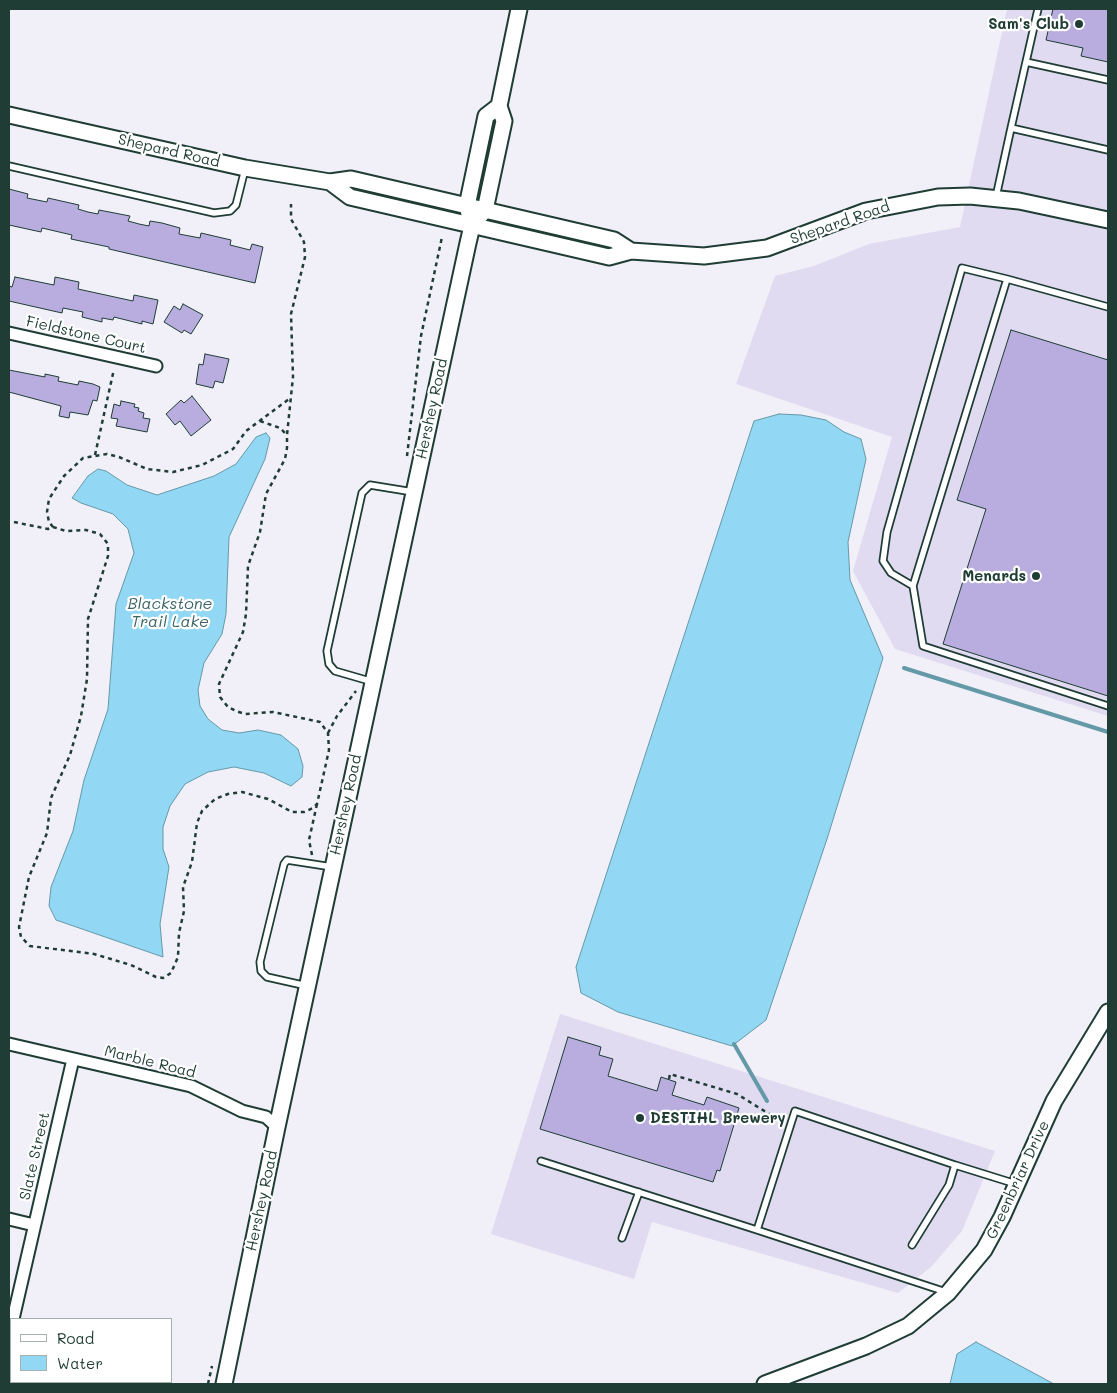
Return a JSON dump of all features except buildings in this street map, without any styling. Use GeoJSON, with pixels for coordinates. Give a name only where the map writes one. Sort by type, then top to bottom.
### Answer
{"type":"FeatureCollection","features":[{"type":"Feature","properties":{"kind":"main road","name":"Hershey Road"},"geometry":{"type":"LineString","coordinates":[[472,226],[485,210],[504,121],[499,106],[519,9]]}},
{"type":"Feature","properties":{"kind":"main road","name":"Hershey Road"},"geometry":{"type":"LineString","coordinates":[[224,1384],[307,986],[472,226],[467,206],[486,116],[499,106]]}},
{"type":"Feature","properties":{"kind":"main road","name":"Shepard Road"},"geometry":{"type":"LineString","coordinates":[[9,115],[245,168],[330,182],[351,179],[614,240],[631,251]]}},
{"type":"Feature","properties":{"kind":"main road","name":"Shepard Road"},"geometry":{"type":"LineString","coordinates":[[330,182],[350,197],[609,257],[631,251],[679,256],[732,253],[767,248],[857,214],[938,197],[996,198],[1019,201],[1108,220]]}},
{"type":"Feature","properties":{"kind":"main road","name":"Greenbriar Drive"},"geometry":{"type":"LineString","coordinates":[[764,1384],[866,1346],[908,1326],[948,1293],[984,1250],[1002,1217],[1054,1102],[1108,1012]]}},
{"type":"Feature","properties":{"kind":"street","name":"Fieldstone Court"},"geometry":{"type":"LineString","coordinates":[[9,333],[156,366]]}},
{"type":"Feature","properties":{"kind":"street","name":"Marble Road"},"geometry":{"type":"LineString","coordinates":[[9,1044],[191,1086],[242,1111],[266,1117],[277,1127]]}},
{"type":"Feature","properties":{"kind":"street","name":"Slate Street"},"geometry":{"type":"LineString","coordinates":[[13,1318],[74,1060]]}},
{"type":"Feature","properties":{"kind":"street"},"geometry":{"type":"LineString","coordinates":[[9,1219],[34,1225]]}},
{"type":"Feature","properties":{"kind":"lane"},"geometry":{"type":"LineString","coordinates":[[996,198],[1038,9]]}},
{"type":"Feature","properties":{"kind":"lane"},"geometry":{"type":"LineString","coordinates":[[1026,62],[1108,80]]}},
{"type":"Feature","properties":{"kind":"lane"},"geometry":{"type":"LineString","coordinates":[[1011,128],[1108,150]]}},
{"type":"Feature","properties":{"kind":"lane"},"geometry":{"type":"LineString","coordinates":[[9,166],[214,213],[230,211],[236,204],[245,168]]}},
{"type":"Feature","properties":{"kind":"lane"},"geometry":{"type":"LineString","coordinates":[[913,586],[891,573],[883,561],[887,532],[962,268],[1108,307]]}},
{"type":"Feature","properties":{"kind":"lane"},"geometry":{"type":"LineString","coordinates":[[1007,279],[913,586],[923,646],[1108,706]]}},
{"type":"Feature","properties":{"kind":"lane"},"geometry":{"type":"LineString","coordinates":[[373,682],[336,671],[329,664],[327,651],[362,494],[370,485],[414,492]]}},
{"type":"Feature","properties":{"kind":"lane"},"geometry":{"type":"LineString","coordinates":[[307,986],[267,977],[261,970],[260,962],[284,864],[288,860],[333,867]]}},
{"type":"Feature","properties":{"kind":"lane"},"geometry":{"type":"LineString","coordinates":[[757,1230],[795,1111],[1016,1184]]}},
{"type":"Feature","properties":{"kind":"lane"},"geometry":{"type":"LineString","coordinates":[[542,1161],[948,1293]]}},
{"type":"Feature","properties":{"kind":"lane"},"geometry":{"type":"LineString","coordinates":[[912,1245],[949,1185],[955,1165]]}},
{"type":"Feature","properties":{"kind":"lane"},"geometry":{"type":"LineString","coordinates":[[622,1238],[639,1192]]}},
{"type":"Feature","properties":{"kind":"path"},"geometry":{"type":"LineString","coordinates":[[289,399],[246,431],[233,449],[221,457],[202,465],[173,472],[147,469],[119,456],[95,455],[83,458],[56,487],[49,500],[47,512],[49,522],[53,526],[66,531],[86,530],[100,534],[108,544],[108,556],[91,603],[88,619],[87,679],[82,716],[70,755],[51,798],[47,833],[29,877],[19,927],[21,937],[30,946],[79,951],[109,958],[147,974],[163,978],[171,973],[178,957],[179,933],[184,911],[183,887],[192,862],[196,823],[202,811],[215,799],[228,794],[242,792],[268,799],[292,812],[304,812],[317,804],[329,750],[329,738],[326,728],[320,722],[273,712],[245,714],[236,711],[228,707],[220,697],[219,684],[243,632],[248,566],[260,532],[266,494],[285,459],[289,399],[293,377],[291,314],[302,277],[305,257],[304,242],[291,219],[290,204]]}},
{"type":"Feature","properties":{"kind":"path"},"geometry":{"type":"LineString","coordinates":[[95,455],[117,357]]}},
{"type":"Feature","properties":{"kind":"path"},"geometry":{"type":"LineString","coordinates":[[260,421],[280,428],[286,434]]}},
{"type":"Feature","properties":{"kind":"path"},"geometry":{"type":"LineString","coordinates":[[14,522],[48,529],[53,526]]}},
{"type":"Feature","properties":{"kind":"path"},"geometry":{"type":"LineString","coordinates":[[668,1079],[670,1074],[737,1094],[790,1128]]}},
{"type":"Feature","properties":{"kind":"shaded area"},"geometry":{"type":"Polygon","coordinates":[[[1007,9],[1108,9],[1108,716],[895,649],[853,571],[892,437],[736,384],[775,276],[814,266],[869,244],[960,227],[1007,9]]]}},
{"type":"Feature","properties":{"kind":"shaded area"},"geometry":{"type":"Polygon","coordinates":[[[560,1014],[995,1151],[962,1231],[931,1267],[898,1293],[652,1222],[634,1279],[491,1234],[560,1014]]]}},
{"type":"Feature","properties":{"kind":"water"},"geometry":{"type":"Polygon","coordinates":[[[779,414],[801,415],[826,420],[844,432],[861,439],[866,459],[848,542],[850,580],[883,658],[827,839],[766,1020],[732,1046],[618,1012],[581,993],[576,967],[754,421],[779,414]]]}},
{"type":"Feature","properties":{"kind":"water","name":"Blackstone Trail Lake"},"geometry":{"type":"Polygon","coordinates":[[[266,433],[270,438],[265,459],[229,537],[226,614],[222,634],[204,663],[198,690],[200,706],[208,719],[222,730],[239,733],[258,730],[281,735],[298,749],[303,766],[302,777],[291,786],[264,773],[234,767],[208,772],[185,784],[170,806],[163,827],[163,849],[169,867],[160,924],[163,957],[56,920],[49,906],[51,887],[73,831],[84,780],[108,709],[116,604],[134,553],[128,529],[113,514],[72,498],[88,476],[98,469],[106,471],[127,485],[157,495],[214,476],[236,464],[256,437],[266,433]]]}},
{"type":"Feature","properties":{"kind":"water"},"geometry":{"type":"Polygon","coordinates":[[[976,1342],[1054,1384],[950,1384],[957,1354],[976,1342]]]}},
{"type":"Feature","properties":{"kind":"waterway"},"geometry":{"type":"LineString","coordinates":[[904,668],[1108,732]]}},
{"type":"Feature","properties":{"kind":"waterway"},"geometry":{"type":"LineString","coordinates":[[734,1044],[767,1101]]}},
{"type":"Feature","properties":{"kind":"place","name":"Sam's Club"},"geometry":{"type":"Point","coordinates":[1079,24]}},
{"type":"Feature","properties":{"kind":"place","name":"Menards"},"geometry":{"type":"Point","coordinates":[1036,576]}},
{"type":"Feature","properties":{"kind":"place","name":"DESTIHL Brewery"},"geometry":{"type":"Point","coordinates":[640,1118]}}]}
